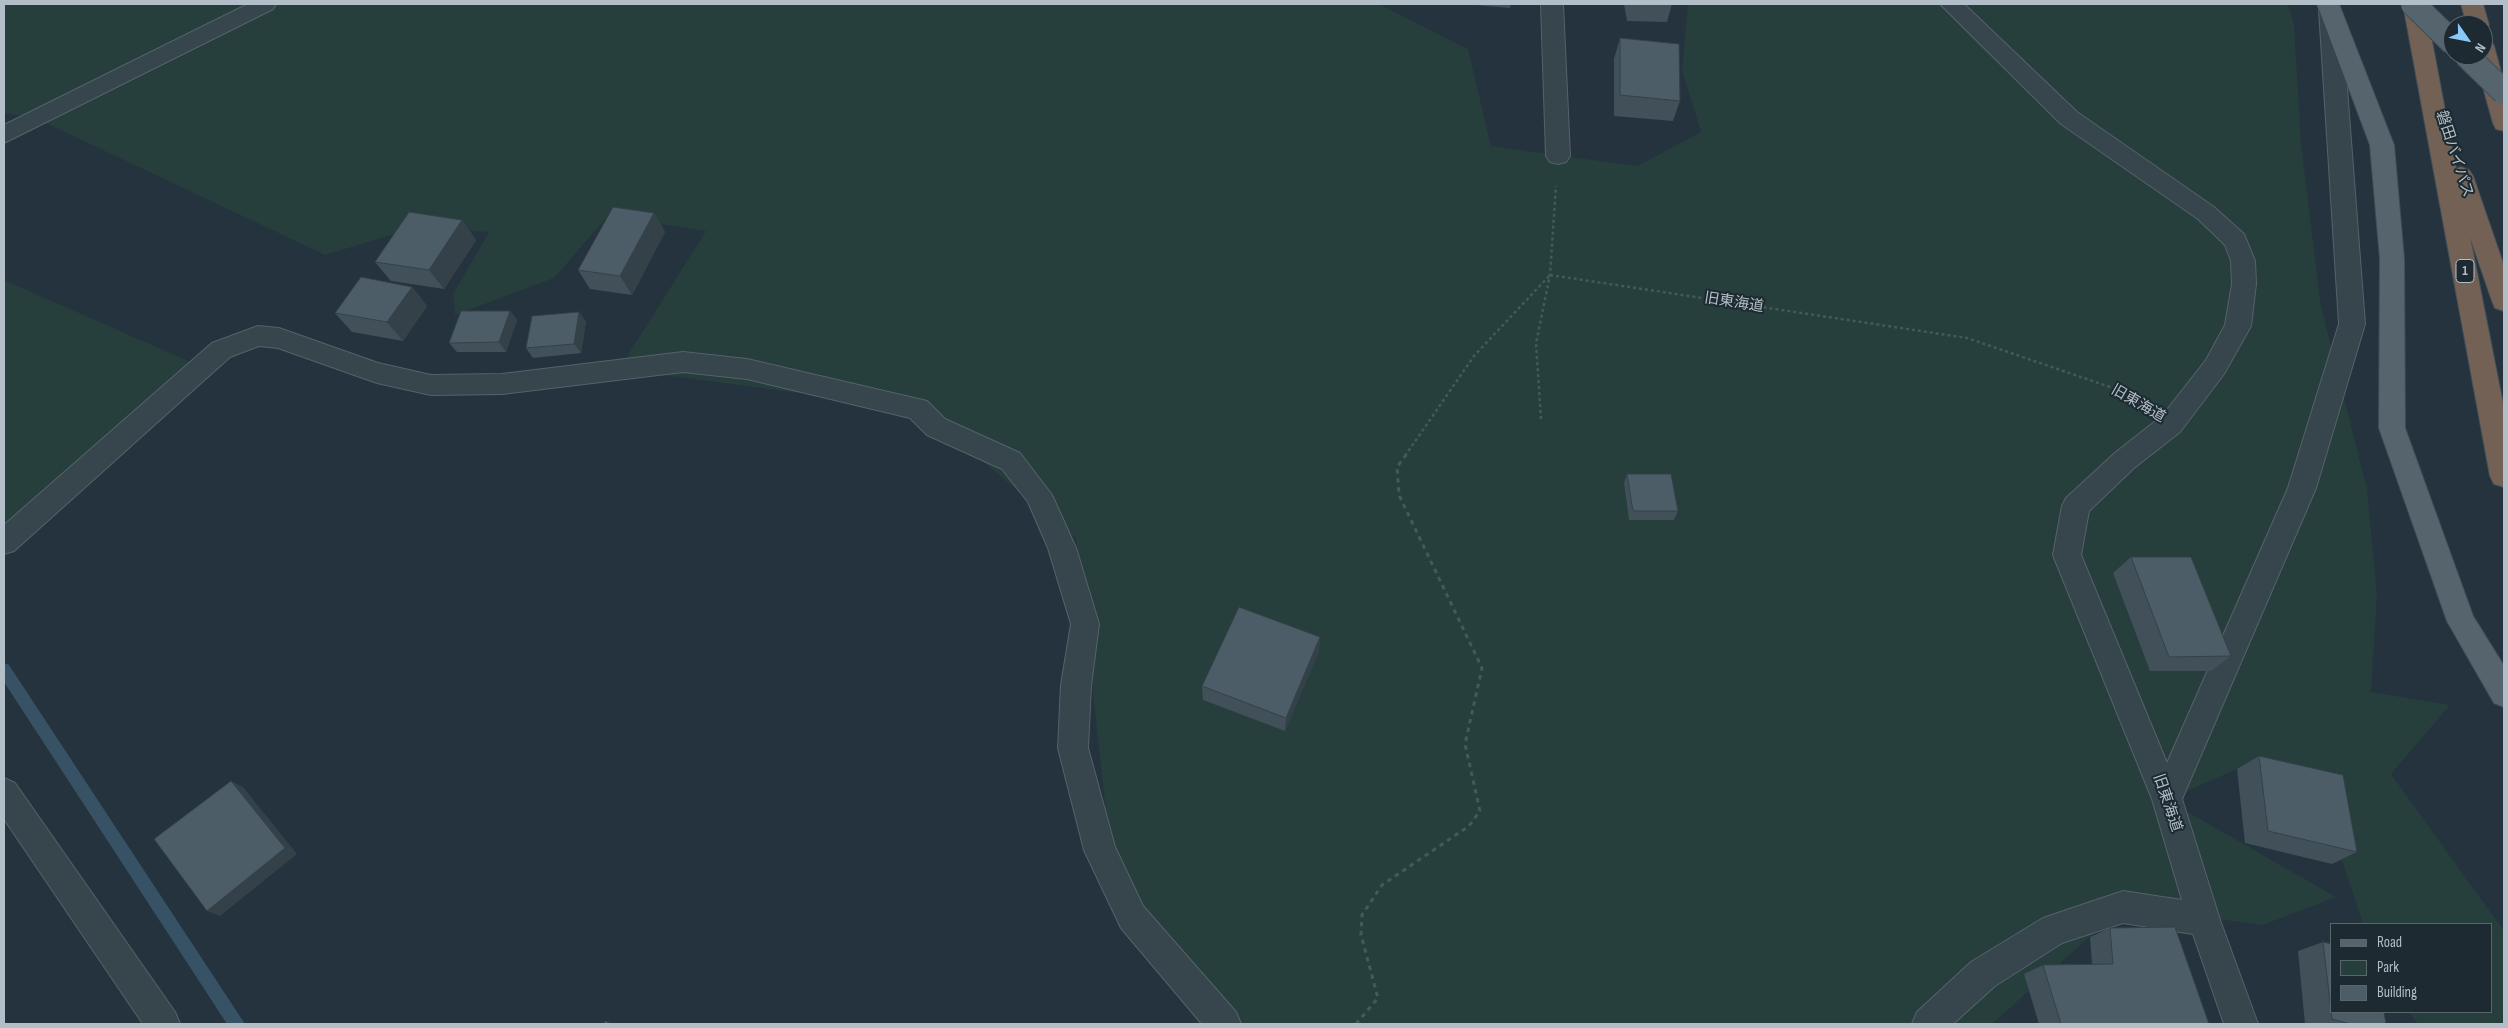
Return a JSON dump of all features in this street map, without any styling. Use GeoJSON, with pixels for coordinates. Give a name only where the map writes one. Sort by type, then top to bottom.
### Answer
{"type":"FeatureCollection","features":[{"type":"Feature","properties":{"kind":"highway","name":"磐田バイパス"},"geometry":{"type":"LineString","coordinates":[[2414,4],[2425,66],[2504,301]]}},
{"type":"Feature","properties":{"kind":"highway"},"geometry":{"type":"LineString","coordinates":[[2488,65],[2504,122]]}},
{"type":"Feature","properties":{"kind":"highway","name":"1"},"geometry":{"type":"LineString","coordinates":[[2425,66],[2504,476]]}},
{"type":"Feature","properties":{"kind":"main road"},"geometry":{"type":"LineString","coordinates":[[2414,4],[2443,33]]}},
{"type":"Feature","properties":{"kind":"main road"},"geometry":{"type":"LineString","coordinates":[[2329,7],[2382,145],[2392,259],[2392,428],[2462,621],[2504,692]]}},
{"type":"Feature","properties":{"kind":"main road"},"geometry":{"type":"LineString","coordinates":[[2476,65],[2504,92]]}},
{"type":"Feature","properties":{"kind":"street"},"geometry":{"type":"LineString","coordinates":[[4,135],[265,4]]}},
{"type":"Feature","properties":{"kind":"street"},"geometry":{"type":"LineString","coordinates":[[1552,4],[1558,156]]}},
{"type":"Feature","properties":{"kind":"street","name":"旧東海道"},"geometry":{"type":"LineString","coordinates":[[1951,4],[2069,118],[2206,213],[2235,240],[2243,261],[2244,284],[2238,326],[2214,366],[2171,424],[2125,460],[2076,506],[2067,555],[2167,799],[2204,920],[2241,1024]]}},
{"type":"Feature","properties":{"kind":"street"},"geometry":{"type":"LineString","coordinates":[[2167,799],[2302,488],[2352,324],[2329,7]]}},
{"type":"Feature","properties":{"kind":"street"},"geometry":{"type":"LineString","coordinates":[[4,542],[221,350],[258,336],[279,338],[377,373],[431,385],[502,384],[684,362],[747,369],[918,410],[936,428],[1011,461],[1038,495],[1062,548],[1085,624],[1076,685],[1073,748],[1100,850],[1132,917],[1224,1024]]}},
{"type":"Feature","properties":{"kind":"street"},"geometry":{"type":"LineString","coordinates":[[4,793],[163,1024]]}},
{"type":"Feature","properties":{"kind":"street"},"geometry":{"type":"LineString","coordinates":[[1929,1024],[1983,974],[2054,929],[2124,907],[2204,920]]}},
{"type":"Feature","properties":{"kind":"path"},"geometry":{"type":"LineString","coordinates":[[1541,419],[1536,343],[1550,276],[1558,156]]}},
{"type":"Feature","properties":{"kind":"path"},"geometry":{"type":"LineString","coordinates":[[1356,1024],[1378,998],[1361,934],[1362,915],[1382,885],[1469,826],[1480,811],[1465,744],[1482,668],[1399,495],[1397,467],[1474,356],[1550,276]]}},
{"type":"Feature","properties":{"kind":"path","name":"旧東海道"},"geometry":{"type":"LineString","coordinates":[[1550,276],[1967,338],[2113,388],[2171,424]]}},
{"type":"Feature","properties":{"kind":"green space"},"geometry":{"type":"Polygon","coordinates":[[[4,4],[1379,4],[1468,49],[1491,146],[1637,166],[1701,132],[1682,71],[1688,4],[2288,4],[2294,25],[2301,143],[2321,307],[2367,489],[2377,594],[2371,692],[2450,705],[2391,774],[2504,931],[2504,1024],[2418,1024],[2410,1013],[2493,1013],[2493,923],[2363,923],[2318,788],[2237,769],[2167,800],[2336,897],[2263,925],[2123,907],[1992,1024],[1227,1024],[1113,876],[1076,538],[918,409],[619,369],[706,231],[608,216],[554,278],[455,315],[453,294],[489,232],[415,228],[325,255],[33,117],[4,113],[4,4]]]}},
{"type":"Feature","properties":{"kind":"green space"},"geometry":{"type":"Polygon","coordinates":[[[4,280],[202,367],[4,527],[4,280]]]}},
{"type":"Feature","properties":{"kind":"building"},"geometry":{"type":"Polygon","coordinates":[[[1620,38],[1679,44],[1680,101],[1620,95],[1620,38]]]}},
{"type":"Feature","properties":{"kind":"building"},"geometry":{"type":"Polygon","coordinates":[[[613,207],[654,213],[620,276],[578,270],[613,207]]]}},
{"type":"Feature","properties":{"kind":"building"},"geometry":{"type":"Polygon","coordinates":[[[409,212],[462,220],[429,270],[375,262],[409,212]]]}},
{"type":"Feature","properties":{"kind":"building"},"geometry":{"type":"Polygon","coordinates":[[[361,277],[412,287],[387,322],[335,313],[361,277]]]}},
{"type":"Feature","properties":{"kind":"building"},"geometry":{"type":"Polygon","coordinates":[[[461,311],[510,311],[499,342],[449,343],[461,311]]]}},
{"type":"Feature","properties":{"kind":"building"},"geometry":{"type":"Polygon","coordinates":[[[579,312],[574,344],[526,348],[532,316],[579,312]]]}},
{"type":"Feature","properties":{"kind":"building"},"geometry":{"type":"Polygon","coordinates":[[[1627,474],[1671,474],[1678,511],[1633,511],[1627,474]]]}},
{"type":"Feature","properties":{"kind":"building"},"geometry":{"type":"Polygon","coordinates":[[[2131,557],[2191,557],[2231,656],[2169,657],[2131,557]]]}},
{"type":"Feature","properties":{"kind":"building"},"geometry":{"type":"Polygon","coordinates":[[[1239,607],[1320,637],[1286,718],[1202,686],[1239,607]]]}},
{"type":"Feature","properties":{"kind":"building"},"geometry":{"type":"Polygon","coordinates":[[[2259,756],[2343,775],[2357,852],[2268,831],[2259,756]]]}},
{"type":"Feature","properties":{"kind":"building"},"geometry":{"type":"Polygon","coordinates":[[[231,781],[285,848],[207,911],[154,839],[231,781]]]}},
{"type":"Feature","properties":{"kind":"building"},"geometry":{"type":"Polygon","coordinates":[[[2175,927],[2209,1024],[2061,1024],[2043,965],[2113,964],[2110,928],[2175,927]]]}},
{"type":"Feature","properties":{"kind":"building"},"geometry":{"type":"Polygon","coordinates":[[[2323,942],[2330,944],[2330,1002],[2323,942]]]}},
{"type":"Feature","properties":{"kind":"building"},"geometry":{"type":"Polygon","coordinates":[[[2331,1013],[2384,1013],[2386,1024],[2351,1024],[2332,1019],[2331,1013]]]}},
{"type":"Feature","properties":{"kind":"waterway"},"geometry":{"type":"LineString","coordinates":[[4,670],[237,1024]]}}]}
